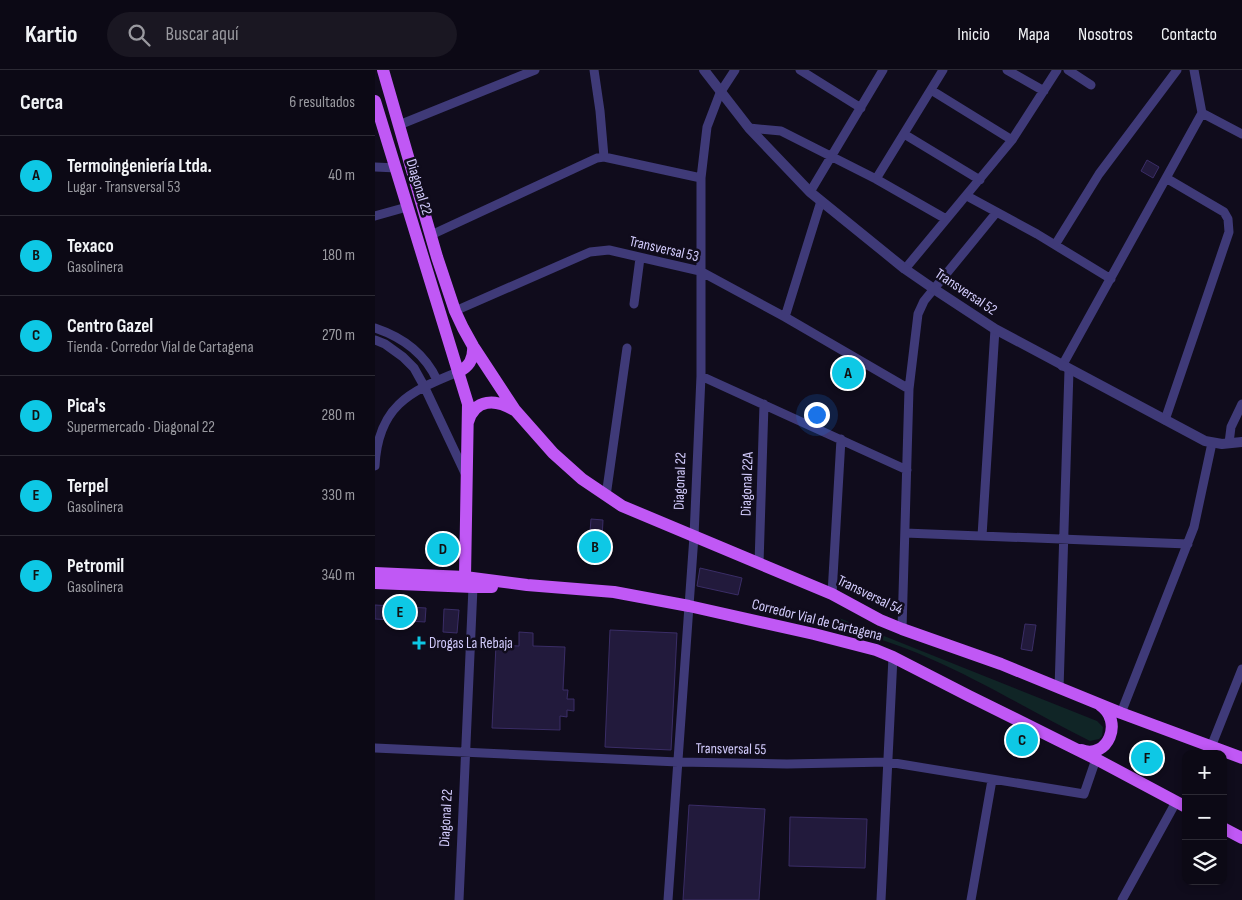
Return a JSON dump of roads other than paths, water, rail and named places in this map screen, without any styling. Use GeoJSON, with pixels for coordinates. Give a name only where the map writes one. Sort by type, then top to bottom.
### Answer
{"type":"FeatureCollection","features":[{"type":"Feature","properties":{"kind":"main road","name":"Diagonal 22"},"geometry":{"type":"LineString","coordinates":[[383,70],[455,311],[473,346],[515,410]]}},
{"type":"Feature","properties":{"kind":"main road","name":"Diagonal 22"},"geometry":{"type":"LineString","coordinates":[[375,101],[468,404],[465,577]]}},
{"type":"Feature","properties":{"kind":"main road"},"geometry":{"type":"LineString","coordinates":[[458,372],[469,365],[472,359],[473,346]]}},
{"type":"Feature","properties":{"kind":"main road"},"geometry":{"type":"LineString","coordinates":[[467,424],[475,409],[482,404],[499,402],[515,410]]}},
{"type":"Feature","properties":{"kind":"main road","name":"Transversal 54"},"geometry":{"type":"LineString","coordinates":[[515,410],[553,453],[582,479],[622,506],[832,594],[880,620],[902,629],[1001,664],[1097,704],[1242,758]]}},
{"type":"Feature","properties":{"kind":"main road","name":"Corredor Vial de Cartagena"},"geometry":{"type":"LineString","coordinates":[[375,573],[465,577],[527,586],[614,592],[689,606],[876,650],[1096,759],[1181,804]]}},
{"type":"Feature","properties":{"kind":"main road","name":"Corredor Vial de Cartagena"},"geometry":{"type":"LineString","coordinates":[[375,583],[473,587],[527,586]]}},
{"type":"Feature","properties":{"kind":"main road"},"geometry":{"type":"LineString","coordinates":[[1076,749],[1091,752],[1099,749],[1110,738],[1112,722],[1105,708],[1097,704]]}},
{"type":"Feature","properties":{"kind":"main road"},"geometry":{"type":"LineString","coordinates":[[1227,830],[1242,838]]}},
{"type":"Feature","properties":{"kind":"street"},"geometry":{"type":"LineString","coordinates":[[399,125],[535,70]]}},
{"type":"Feature","properties":{"kind":"street"},"geometry":{"type":"LineString","coordinates":[[594,70],[604,156]]}},
{"type":"Feature","properties":{"kind":"street"},"geometry":{"type":"LineString","coordinates":[[704,70],[721,93]]}},
{"type":"Feature","properties":{"kind":"street","name":"Diagonal 22"},"geometry":{"type":"LineString","coordinates":[[668,900],[694,536],[701,376],[701,178],[707,127],[721,93],[735,70]]}},
{"type":"Feature","properties":{"kind":"street"},"geometry":{"type":"LineString","coordinates":[[800,70],[861,108]]}},
{"type":"Feature","properties":{"kind":"street"},"geometry":{"type":"LineString","coordinates":[[810,192],[883,70]]}},
{"type":"Feature","properties":{"kind":"street"},"geometry":{"type":"LineString","coordinates":[[876,179],[943,70]]}},
{"type":"Feature","properties":{"kind":"street"},"geometry":{"type":"LineString","coordinates":[[1007,70],[1044,91]]}},
{"type":"Feature","properties":{"kind":"street"},"geometry":{"type":"LineString","coordinates":[[905,268],[1012,140],[1057,70]]}},
{"type":"Feature","properties":{"kind":"street"},"geometry":{"type":"LineString","coordinates":[[1068,70],[1091,85]]}},
{"type":"Feature","properties":{"kind":"street"},"geometry":{"type":"LineString","coordinates":[[1055,245],[1099,174],[1177,70]]}},
{"type":"Feature","properties":{"kind":"street"},"geometry":{"type":"LineString","coordinates":[[1059,689],[1064,540],[1066,368],[1111,279],[1202,113],[1193,70]]}},
{"type":"Feature","properties":{"kind":"street"},"geometry":{"type":"LineString","coordinates":[[931,90],[1012,140]]}},
{"type":"Feature","properties":{"kind":"street","name":"Transversal 52"},"geometry":{"type":"LineString","coordinates":[[721,93],[749,128],[810,192],[934,290],[995,329],[1205,441],[1212,443],[1242,442]]}},
{"type":"Feature","properties":{"kind":"street"},"geometry":{"type":"LineString","coordinates":[[1202,113],[1242,134]]}},
{"type":"Feature","properties":{"kind":"street"},"geometry":{"type":"LineString","coordinates":[[749,128],[781,131],[876,179],[946,220]]}},
{"type":"Feature","properties":{"kind":"street"},"geometry":{"type":"LineString","coordinates":[[904,134],[980,180]]}},
{"type":"Feature","properties":{"kind":"street"},"geometry":{"type":"LineString","coordinates":[[431,235],[604,156],[701,178]]}},
{"type":"Feature","properties":{"kind":"street"},"geometry":{"type":"LineString","coordinates":[[375,167],[397,168]]}},
{"type":"Feature","properties":{"kind":"street"},"geometry":{"type":"LineString","coordinates":[[1165,420],[1229,232],[1228,218],[1224,212],[1166,178]]}},
{"type":"Feature","properties":{"kind":"street"},"geometry":{"type":"LineString","coordinates":[[967,196],[1111,279]]}},
{"type":"Feature","properties":{"kind":"street"},"geometry":{"type":"LineString","coordinates":[[785,316],[821,201]]}},
{"type":"Feature","properties":{"kind":"street"},"geometry":{"type":"LineString","coordinates":[[375,216],[407,206]]}},
{"type":"Feature","properties":{"kind":"street"},"geometry":{"type":"LineString","coordinates":[[902,629],[909,389],[918,314],[924,301],[996,213]]}},
{"type":"Feature","properties":{"kind":"street","name":"Transversal 53"},"geometry":{"type":"LineString","coordinates":[[455,311],[590,252],[609,250],[700,271],[785,316],[909,389]]}},
{"type":"Feature","properties":{"kind":"street"},"geometry":{"type":"LineString","coordinates":[[634,304],[641,258]]}},
{"type":"Feature","properties":{"kind":"street"},"geometry":{"type":"LineString","coordinates":[[375,328],[398,338],[413,348],[429,366],[437,380]]}},
{"type":"Feature","properties":{"kind":"street"},"geometry":{"type":"LineString","coordinates":[[982,536],[995,329]]}},
{"type":"Feature","properties":{"kind":"street"},"geometry":{"type":"LineString","coordinates":[[375,340],[403,356],[414,368],[466,476]]}},
{"type":"Feature","properties":{"kind":"street"},"geometry":{"type":"LineString","coordinates":[[606,496],[627,348]]}},
{"type":"Feature","properties":{"kind":"street"},"geometry":{"type":"LineString","coordinates":[[375,466],[381,432],[386,422],[403,400],[424,386],[458,372]]}},
{"type":"Feature","properties":{"kind":"street"},"geometry":{"type":"LineString","coordinates":[[701,376],[907,470]]}},
{"type":"Feature","properties":{"kind":"street","name":"Diagonal 22A"},"geometry":{"type":"LineString","coordinates":[[759,564],[764,404]]}},
{"type":"Feature","properties":{"kind":"street"},"geometry":{"type":"LineString","coordinates":[[1229,443],[1231,426],[1242,404]]}},
{"type":"Feature","properties":{"kind":"street"},"geometry":{"type":"LineString","coordinates":[[832,594],[841,439]]}},
{"type":"Feature","properties":{"kind":"street"},"geometry":{"type":"LineString","coordinates":[[1121,713],[1188,544],[1200,504],[1212,443]]}},
{"type":"Feature","properties":{"kind":"street"},"geometry":{"type":"LineString","coordinates":[[905,534],[1188,544]]}},
{"type":"Feature","properties":{"kind":"street","name":"Diagonal 22"},"geometry":{"type":"LineString","coordinates":[[459,900],[473,587]]}},
{"type":"Feature","properties":{"kind":"street"},"geometry":{"type":"LineString","coordinates":[[881,900],[893,657]]}},
{"type":"Feature","properties":{"kind":"street"},"geometry":{"type":"LineString","coordinates":[[1211,747],[1242,669]]}},
{"type":"Feature","properties":{"kind":"street","name":"Transversal 55"},"geometry":{"type":"LineString","coordinates":[[375,748],[466,754],[678,762],[787,764],[888,762],[1083,794],[1096,759]]}},
{"type":"Feature","properties":{"kind":"street"},"geometry":{"type":"LineString","coordinates":[[971,900],[992,780]]}},
{"type":"Feature","properties":{"kind":"street"},"geometry":{"type":"LineString","coordinates":[[1122,900],[1181,804]]}},
{"type":"Feature","properties":{"kind":"place","name":"Termoingeniería Ltda."},"geometry":{"type":"Point","coordinates":[848,373]}},
{"type":"Feature","properties":{"kind":"place","name":"Texaco"},"geometry":{"type":"Point","coordinates":[595,547]}},
{"type":"Feature","properties":{"kind":"place","name":"Pica's"},"geometry":{"type":"Point","coordinates":[443,549]}},
{"type":"Feature","properties":{"kind":"place","name":"Terpel"},"geometry":{"type":"Point","coordinates":[400,612]}},
{"type":"Feature","properties":{"kind":"place","name":"Drogas La Rebaja"},"geometry":{"type":"Point","coordinates":[419,643]}},
{"type":"Feature","properties":{"kind":"place","name":"Centro Gazel"},"geometry":{"type":"Point","coordinates":[1022,740]}},
{"type":"Feature","properties":{"kind":"place","name":"Petromil"},"geometry":{"type":"Point","coordinates":[1147,758]}}]}
